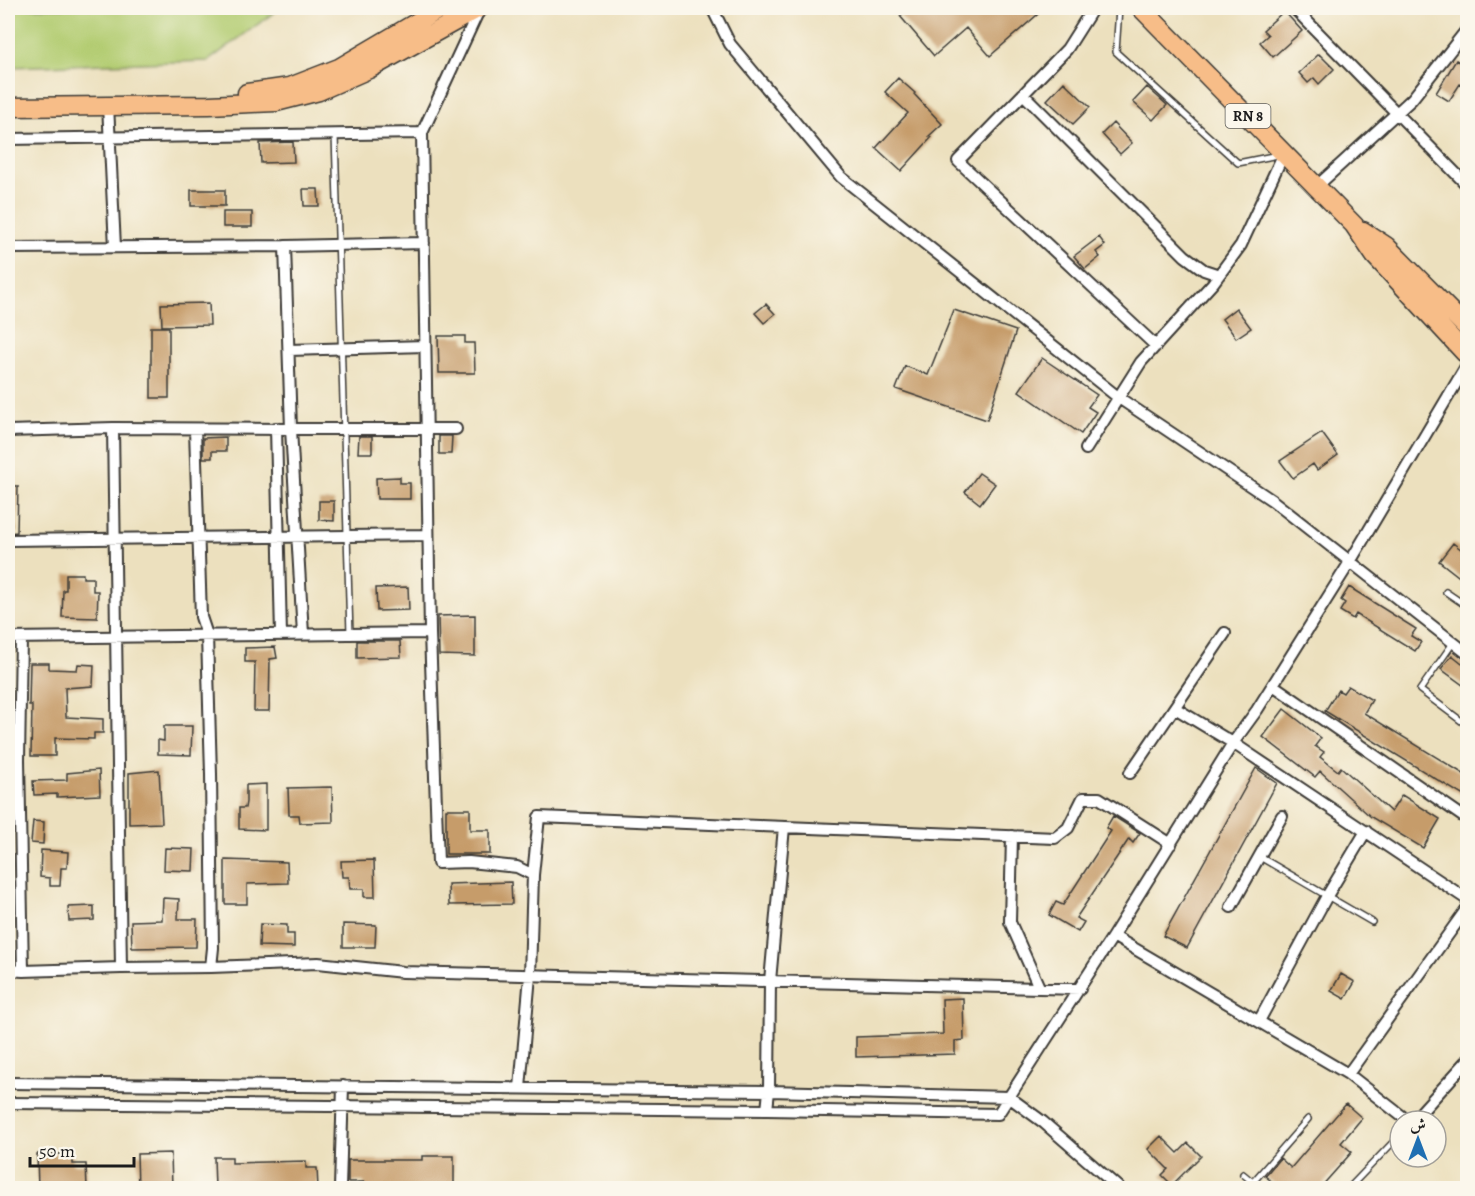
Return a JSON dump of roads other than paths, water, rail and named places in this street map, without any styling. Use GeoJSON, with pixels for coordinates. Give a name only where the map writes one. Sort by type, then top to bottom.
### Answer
{"type":"FeatureCollection","features":[{"type":"Feature","properties":{"kind":"main road"},"geometry":{"type":"LineString","coordinates":[[8,98],[240,94],[290,87],[339,68],[441,8]]}},
{"type":"Feature","properties":{"kind":"main road"},"geometry":{"type":"LineString","coordinates":[[8,107],[276,102],[320,91],[369,69],[480,8]]}},
{"type":"Feature","properties":{"kind":"main road","name":"RN 8"},"geometry":{"type":"LineString","coordinates":[[1141,8],[1353,225],[1376,256],[1467,355]]}},
{"type":"Feature","properties":{"kind":"main road","name":"RN 8"},"geometry":{"type":"LineString","coordinates":[[1353,225],[1386,246],[1467,329]]}},
{"type":"Feature","properties":{"kind":"street"},"geometry":{"type":"LineString","coordinates":[[480,8],[422,133],[429,633],[438,863],[469,862],[517,867],[533,875]]}},
{"type":"Feature","properties":{"kind":"street"},"geometry":{"type":"LineString","coordinates":[[712,8],[730,44],[841,177],[1119,398],[1273,501],[1467,654]]}},
{"type":"Feature","properties":{"kind":"street"},"geometry":{"type":"LineString","coordinates":[[1093,8],[1067,49],[958,161],[1156,346]]}},
{"type":"Feature","properties":{"kind":"street"},"geometry":{"type":"LineString","coordinates":[[1294,8],[1467,186]]}},
{"type":"Feature","properties":{"kind":"street"},"geometry":{"type":"LineString","coordinates":[[1316,187],[1395,112],[1412,99],[1467,28]]}},
{"type":"Feature","properties":{"kind":"street"},"geometry":{"type":"LineString","coordinates":[[1023,94],[1185,256],[1204,270],[1219,275]]}},
{"type":"Feature","properties":{"kind":"street"},"geometry":{"type":"LineString","coordinates":[[108,105],[115,247]]}},
{"type":"Feature","properties":{"kind":"street"},"geometry":{"type":"LineString","coordinates":[[8,140],[422,133]]}},
{"type":"Feature","properties":{"kind":"street"},"geometry":{"type":"LineString","coordinates":[[1086,449],[1141,362],[1219,275],[1241,245],[1284,153]]}},
{"type":"Feature","properties":{"kind":"street"},"geometry":{"type":"LineString","coordinates":[[8,248],[424,243]]}},
{"type":"Feature","properties":{"kind":"street"},"geometry":{"type":"LineString","coordinates":[[285,246],[291,429],[303,634]]}},
{"type":"Feature","properties":{"kind":"street"},"geometry":{"type":"LineString","coordinates":[[289,350],[425,346]]}},
{"type":"Feature","properties":{"kind":"street"},"geometry":{"type":"LineString","coordinates":[[8,1103],[998,1114],[1350,562],[1467,355]]}},
{"type":"Feature","properties":{"kind":"street"},"geometry":{"type":"LineString","coordinates":[[8,431],[113,428],[456,429]]}},
{"type":"Feature","properties":{"kind":"street"},"geometry":{"type":"LineString","coordinates":[[113,428],[120,968]]}},
{"type":"Feature","properties":{"kind":"street"},"geometry":{"type":"LineString","coordinates":[[276,428],[281,634]]}},
{"type":"Feature","properties":{"kind":"street"},"geometry":{"type":"LineString","coordinates":[[195,429],[197,537],[201,617],[207,635],[212,774],[213,948],[211,967]]}},
{"type":"Feature","properties":{"kind":"street"},"geometry":{"type":"LineString","coordinates":[[8,540],[428,535]]}},
{"type":"Feature","properties":{"kind":"street"},"geometry":{"type":"LineString","coordinates":[[8,638],[429,633]]}},
{"type":"Feature","properties":{"kind":"street"},"geometry":{"type":"LineString","coordinates":[[1130,773],[1225,633]]}},
{"type":"Feature","properties":{"kind":"street"},"geometry":{"type":"LineString","coordinates":[[21,638],[19,756],[23,971]]}},
{"type":"Feature","properties":{"kind":"street"},"geometry":{"type":"LineString","coordinates":[[1273,685],[1467,820]]}},
{"type":"Feature","properties":{"kind":"street"},"geometry":{"type":"LineString","coordinates":[[1175,708],[1233,743],[1467,900]]}},
{"type":"Feature","properties":{"kind":"street"},"geometry":{"type":"LineString","coordinates":[[8,756],[19,756]]}},
{"type":"Feature","properties":{"kind":"street"},"geometry":{"type":"LineString","coordinates":[[520,1088],[530,976],[533,875],[539,817],[1055,838],[1068,828],[1083,798],[1099,798],[1171,843]]}},
{"type":"Feature","properties":{"kind":"street"},"geometry":{"type":"LineString","coordinates":[[1231,907],[1282,816]]}},
{"type":"Feature","properties":{"kind":"street"},"geometry":{"type":"LineString","coordinates":[[767,1110],[771,981],[784,827]]}},
{"type":"Feature","properties":{"kind":"street"},"geometry":{"type":"LineString","coordinates":[[1258,1022],[1366,831]]}},
{"type":"Feature","properties":{"kind":"street"},"geometry":{"type":"LineString","coordinates":[[1012,836],[1010,922],[1039,987]]}},
{"type":"Feature","properties":{"kind":"street"},"geometry":{"type":"LineString","coordinates":[[1348,1074],[1467,907]]}},
{"type":"Feature","properties":{"kind":"street"},"geometry":{"type":"LineString","coordinates":[[1113,936],[1348,1074],[1393,1109]]}},
{"type":"Feature","properties":{"kind":"street"},"geometry":{"type":"LineString","coordinates":[[8,970],[318,963],[404,972],[1080,988]]}},
{"type":"Feature","properties":{"kind":"street"},"geometry":{"type":"LineString","coordinates":[[1424,1109],[1467,1060]]}},
{"type":"Feature","properties":{"kind":"street"},"geometry":{"type":"LineString","coordinates":[[8,1083],[769,1091],[1009,1097],[1043,1122],[1119,1188]]}},
{"type":"Feature","properties":{"kind":"street"},"geometry":{"type":"LineString","coordinates":[[340,1188],[343,1086]]}},
{"type":"Feature","properties":{"kind":"lane"},"geometry":{"type":"LineString","coordinates":[[1119,8],[1116,52],[1238,163],[1284,153]]}},
{"type":"Feature","properties":{"kind":"lane"},"geometry":{"type":"LineString","coordinates":[[335,135],[350,634]]}},
{"type":"Feature","properties":{"kind":"lane"},"geometry":{"type":"LineString","coordinates":[[1446,592],[1467,607]]}},
{"type":"Feature","properties":{"kind":"lane"},"geometry":{"type":"LineString","coordinates":[[1453,642],[1419,690],[1467,726]]}},
{"type":"Feature","properties":{"kind":"lane"},"geometry":{"type":"LineString","coordinates":[[1260,857],[1372,922]]}},
{"type":"Feature","properties":{"kind":"lane"},"geometry":{"type":"LineString","coordinates":[[1253,1182],[1308,1119]]}},
{"type":"Feature","properties":{"kind":"lane"},"geometry":{"type":"LineString","coordinates":[[1349,1188],[1388,1147]]}},
{"type":"Feature","properties":{"kind":"lane"},"geometry":{"type":"LineString","coordinates":[[1243,1174],[1260,1188]]}}]}
